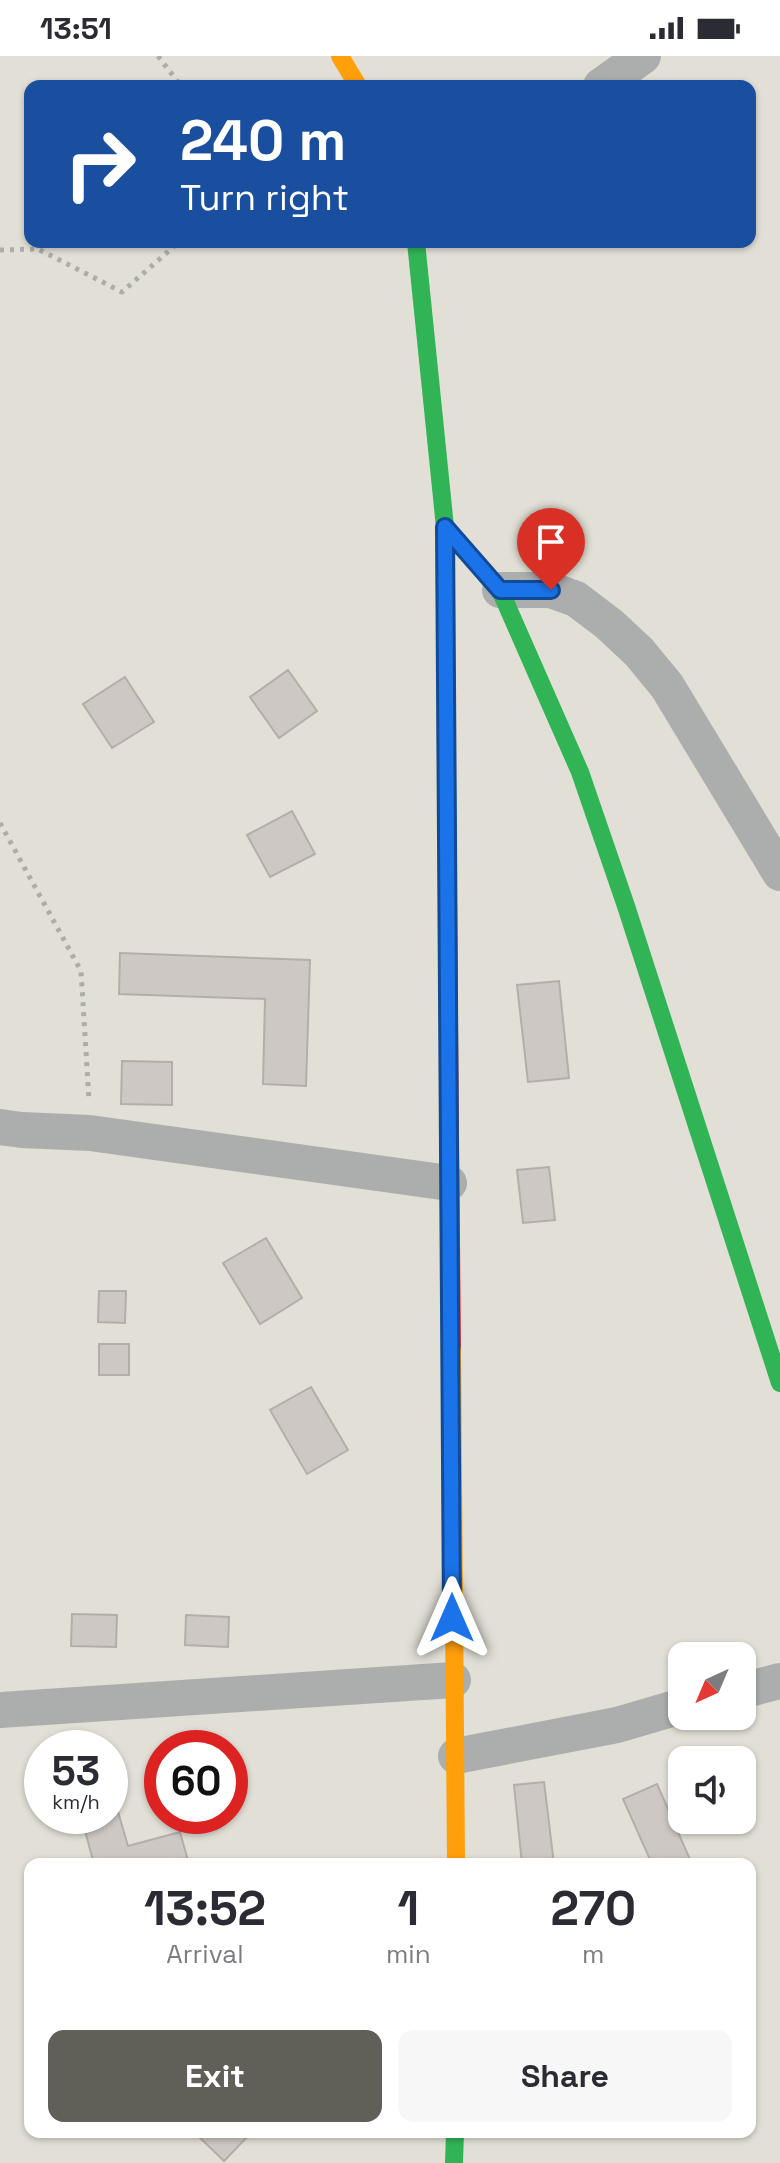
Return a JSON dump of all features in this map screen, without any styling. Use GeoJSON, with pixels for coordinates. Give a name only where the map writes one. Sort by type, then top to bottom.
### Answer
{"type":"FeatureCollection","features":[{"type":"Feature","properties":{"kind":"main road"},"geometry":{"type":"LineString","coordinates":[[340,56],[354,80]]}},
{"type":"Feature","properties":{"kind":"main road"},"geometry":{"type":"LineString","coordinates":[[417,248],[445,527],[456,1858]]}},
{"type":"Feature","properties":{"kind":"main road"},"geometry":{"type":"LineString","coordinates":[[445,527],[500,590],[580,772],[779,1374]]}},
{"type":"Feature","properties":{"kind":"main road"},"geometry":{"type":"LineString","coordinates":[[454,2163],[455,2138]]}},
{"type":"Feature","properties":{"kind":"street"},"geometry":{"type":"LineString","coordinates":[[609,80],[643,56]]}},
{"type":"Feature","properties":{"kind":"street"},"geometry":{"type":"LineString","coordinates":[[500,590],[551,590],[576,599],[639,652],[667,686],[780,873]]}},
{"type":"Feature","properties":{"kind":"street"},"geometry":{"type":"LineString","coordinates":[[0,1127],[90,1133],[449,1183]]}},
{"type":"Feature","properties":{"kind":"street"},"geometry":{"type":"LineString","coordinates":[[0,1710],[453,1680]]}},
{"type":"Feature","properties":{"kind":"street"},"geometry":{"type":"LineString","coordinates":[[756,1687],[780,1681]]}},
{"type":"Feature","properties":{"kind":"street"},"geometry":{"type":"LineString","coordinates":[[456,1756],[617,1725],[668,1710]]}},
{"type":"Feature","properties":{"kind":"path"},"geometry":{"type":"LineString","coordinates":[[158,56],[176,80]]}},
{"type":"Feature","properties":{"kind":"path"},"geometry":{"type":"LineString","coordinates":[[0,250],[38,249],[122,292],[172,248]]}},
{"type":"Feature","properties":{"kind":"path"},"geometry":{"type":"LineString","coordinates":[[0,823],[81,971],[90,1133]]}},
{"type":"Feature","properties":{"kind":"building"},"geometry":{"type":"Polygon","coordinates":[[[288,670],[317,711],[279,738],[250,697],[288,670]]]}},
{"type":"Feature","properties":{"kind":"building"},"geometry":{"type":"Polygon","coordinates":[[[125,677],[154,722],[112,748],[83,704],[125,677]]]}},
{"type":"Feature","properties":{"kind":"building"},"geometry":{"type":"Polygon","coordinates":[[[292,811],[315,854],[270,877],[247,835],[292,811]]]}},
{"type":"Feature","properties":{"kind":"building"},"geometry":{"type":"Polygon","coordinates":[[[120,953],[310,960],[306,1086],[263,1084],[265,999],[119,994],[120,953]]]}},
{"type":"Feature","properties":{"kind":"building"},"geometry":{"type":"Polygon","coordinates":[[[559,981],[569,1078],[528,1082],[517,985],[559,981]]]}},
{"type":"Feature","properties":{"kind":"building"},"geometry":{"type":"Polygon","coordinates":[[[122,1061],[172,1062],[172,1105],[121,1104],[122,1061]]]}},
{"type":"Feature","properties":{"kind":"building"},"geometry":{"type":"Polygon","coordinates":[[[549,1167],[555,1220],[523,1223],[517,1170],[549,1167]]]}},
{"type":"Feature","properties":{"kind":"building"},"geometry":{"type":"Polygon","coordinates":[[[266,1238],[302,1298],[260,1324],[223,1263],[266,1238]]]}},
{"type":"Feature","properties":{"kind":"building"},"geometry":{"type":"Polygon","coordinates":[[[99,1291],[126,1291],[125,1323],[98,1322],[99,1291]]]}},
{"type":"Feature","properties":{"kind":"building"},"geometry":{"type":"Polygon","coordinates":[[[99,1344],[129,1344],[129,1375],[99,1375],[99,1344]]]}},
{"type":"Feature","properties":{"kind":"building"},"geometry":{"type":"Polygon","coordinates":[[[311,1387],[348,1450],[307,1474],[270,1410],[311,1387]]]}},
{"type":"Feature","properties":{"kind":"building"},"geometry":{"type":"Polygon","coordinates":[[[72,1614],[117,1615],[116,1647],[71,1646],[72,1614]]]}},
{"type":"Feature","properties":{"kind":"building"},"geometry":{"type":"Polygon","coordinates":[[[186,1615],[229,1617],[228,1647],[185,1645],[186,1615]]]}},
{"type":"Feature","properties":{"kind":"building"},"geometry":{"type":"Polygon","coordinates":[[[544,1782],[553,1858],[521,1858],[514,1785],[544,1782]]]}},
{"type":"Feature","properties":{"kind":"building"},"geometry":{"type":"Polygon","coordinates":[[[657,1784],[668,1809],[668,1834],[679,1834],[689,1858],[649,1858],[623,1799],[657,1784]]]}},
{"type":"Feature","properties":{"kind":"building"},"geometry":{"type":"Polygon","coordinates":[[[86,1834],[124,1834],[128,1846],[181,1834],[187,1858],[92,1858],[86,1834]]]}},
{"type":"Feature","properties":{"kind":"building"},"geometry":{"type":"Polygon","coordinates":[[[200,2138],[246,2138],[224,2161],[200,2138]]]}},
{"type":"Feature","properties":{"kind":"traffic: fast"},"geometry":{"type":"LineString","coordinates":[[417,248],[445,527],[449,1028]]}},
{"type":"Feature","properties":{"kind":"traffic: fast"},"geometry":{"type":"LineString","coordinates":[[445,527],[500,590],[580,772],[780,1383]]}},
{"type":"Feature","properties":{"kind":"traffic: fast"},"geometry":{"type":"LineString","coordinates":[[454,2163],[455,2138]]}},
{"type":"Feature","properties":{"kind":"traffic: slow"},"geometry":{"type":"LineString","coordinates":[[340,56],[354,80]]}},
{"type":"Feature","properties":{"kind":"traffic: slow"},"geometry":{"type":"LineString","coordinates":[[452,1346],[456,1858]]}},
{"type":"Feature","properties":{"kind":"traffic: jam"},"geometry":{"type":"LineString","coordinates":[[449,1028],[452,1346]]}},
{"type":"Feature","properties":{"kind":"route"},"geometry":{"type":"LineString","coordinates":[[452,1618],[445,527],[500,590],[551,590]]}}]}
